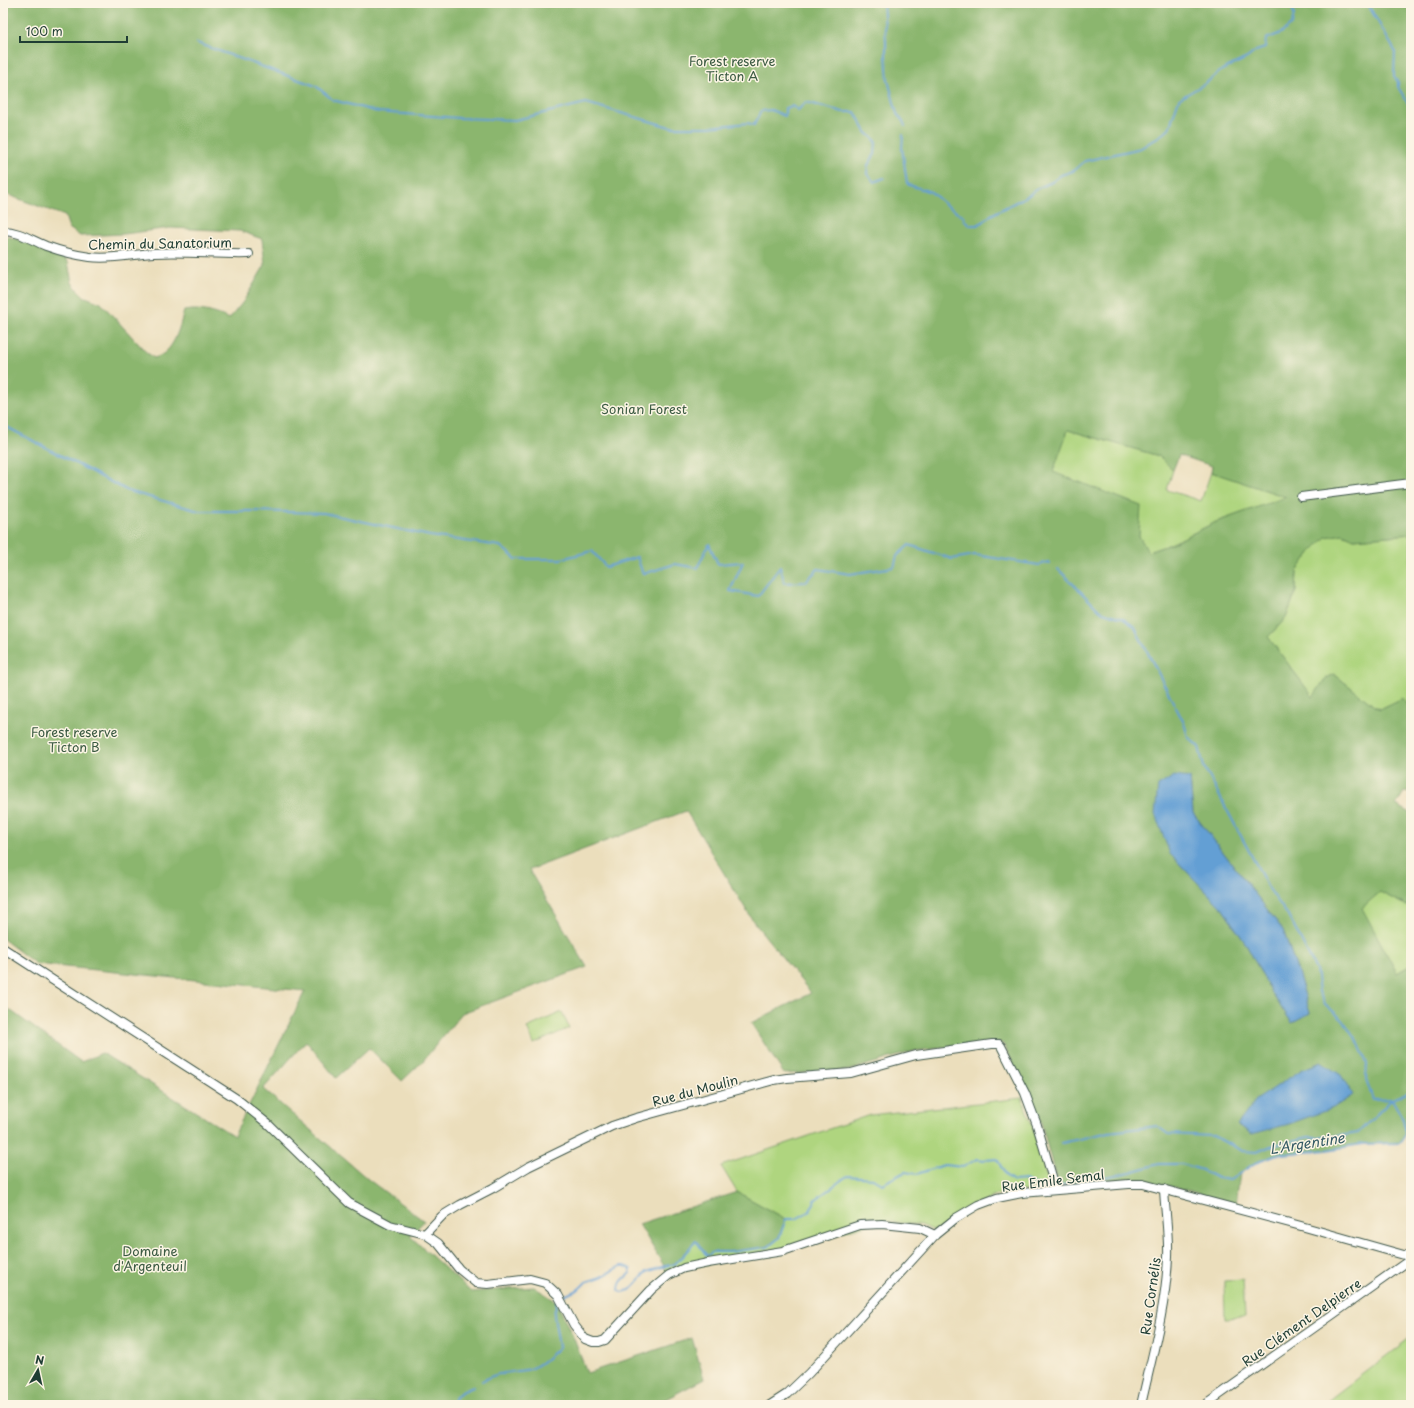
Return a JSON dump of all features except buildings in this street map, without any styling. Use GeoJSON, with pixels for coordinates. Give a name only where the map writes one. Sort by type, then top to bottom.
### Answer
{"type":"FeatureCollection","features":[{"type":"Feature","properties":{"kind":"street","name":"Chemin du Sanatorium"},"geometry":{"type":"LineString","coordinates":[[3,231],[15,232],[58,250],[90,257],[117,257],[154,253],[229,255],[249,254]]}},
{"type":"Feature","properties":{"kind":"street"},"geometry":{"type":"LineString","coordinates":[[1301,497],[1411,483]]}},
{"type":"Feature","properties":{"kind":"street"},"geometry":{"type":"LineString","coordinates":[[4,948],[237,1099],[268,1124],[349,1203],[390,1225],[425,1234],[438,1243],[468,1278],[476,1282],[488,1284],[530,1279],[545,1283],[558,1295],[579,1332],[585,1339],[593,1342],[605,1340],[651,1290],[669,1275],[684,1268],[783,1251],[860,1225],[882,1224],[920,1228],[935,1235]]}},
{"type":"Feature","properties":{"kind":"street","name":"Rue du Moulin"},"geometry":{"type":"LineString","coordinates":[[425,1234],[442,1216],[528,1167],[612,1126],[636,1118],[774,1080],[851,1073],[916,1055],[998,1044],[1005,1052],[1027,1099],[1037,1125],[1056,1190]]}},
{"type":"Feature","properties":{"kind":"street","name":"Rue Emile Semal"},"geometry":{"type":"LineString","coordinates":[[770,1405],[786,1394],[809,1373],[935,1235],[956,1218],[978,1205],[1022,1193],[1143,1184],[1301,1226],[1411,1258]]}},
{"type":"Feature","properties":{"kind":"street","name":"Rue Cornélis"},"geometry":{"type":"LineString","coordinates":[[1141,1405],[1161,1316],[1166,1282],[1168,1255],[1164,1189]]}},
{"type":"Feature","properties":{"kind":"street","name":"Rue Clément Delpierre"},"geometry":{"type":"LineString","coordinates":[[1205,1405],[1411,1258]]}},
{"type":"Feature","properties":{"kind":"green space","name":"Sonian Forest"},"geometry":{"type":"Polygon","coordinates":[[[3,3],[1411,3],[1411,534],[1354,539],[1343,534],[1326,537],[1310,553],[1297,571],[1296,591],[1286,618],[1268,637],[1313,697],[1325,679],[1334,674],[1374,706],[1380,709],[1403,698],[1411,709],[1411,793],[1404,792],[1396,805],[1411,813],[1411,908],[1380,892],[1362,908],[1397,973],[1411,965],[1411,1116],[1406,1133],[1400,1143],[1362,1144],[1327,1150],[1281,1154],[1255,1163],[1240,1173],[1236,1204],[1181,1189],[1138,1181],[1119,1180],[1087,1184],[1086,1181],[1058,1186],[1041,1122],[1031,1097],[1003,1044],[998,1042],[914,1051],[850,1070],[784,1074],[751,1023],[811,993],[753,921],[686,811],[529,870],[587,967],[462,1013],[422,1062],[402,1081],[369,1048],[336,1078],[306,1041],[263,1089],[369,1180],[424,1221],[410,1236],[471,1292],[534,1287],[556,1301],[574,1339],[587,1373],[692,1338],[704,1379],[654,1405],[3,1405],[3,1005],[81,1062],[102,1053],[234,1136],[305,991],[36,964],[3,939],[3,237],[10,237],[59,254],[68,262],[72,283],[83,296],[101,303],[145,351],[154,358],[161,355],[171,346],[178,332],[184,311],[207,311],[229,319],[243,302],[265,265],[262,239],[240,231],[170,228],[124,234],[80,236],[69,228],[65,216],[3,193],[3,3]],[[1068,430],[1053,472],[1141,506],[1139,536],[1148,552],[1171,544],[1216,522],[1286,497],[1211,472],[1212,466],[1179,455],[1173,470],[1159,456],[1068,430]],[[1190,778],[1170,854],[1222,908],[1246,944],[1271,992],[1292,1023],[1310,1013],[1298,972],[1283,930],[1193,813],[1190,778]]]}},
{"type":"Feature","properties":{"kind":"green space"},"geometry":{"type":"Polygon","coordinates":[[[1068,430],[1159,456],[1173,470],[1167,490],[1201,501],[1211,472],[1287,497],[1216,522],[1171,544],[1148,552],[1139,536],[1052,472],[1068,430]]]}},
{"type":"Feature","properties":{"kind":"green space"},"geometry":{"type":"Polygon","coordinates":[[[1343,534],[1354,539],[1411,534],[1411,709],[1403,698],[1380,709],[1374,706],[1334,674],[1325,679],[1313,698],[1268,637],[1286,618],[1296,591],[1297,571],[1310,553],[1326,537],[1343,534]]]}},
{"type":"Feature","properties":{"kind":"green space"},"geometry":{"type":"Polygon","coordinates":[[[1380,892],[1411,908],[1411,965],[1397,973],[1361,908],[1380,892]]]}},
{"type":"Feature","properties":{"kind":"green space"},"geometry":{"type":"Polygon","coordinates":[[[562,1012],[569,1028],[534,1044],[527,1028],[562,1012]]]}},
{"type":"Feature","properties":{"kind":"green space"},"geometry":{"type":"Polygon","coordinates":[[[1022,1098],[1032,1125],[1049,1186],[1039,1186],[1039,1189],[996,1195],[935,1231],[921,1225],[882,1221],[782,1248],[667,1273],[664,1266],[675,1264],[696,1241],[713,1252],[730,1252],[786,1219],[737,1192],[721,1166],[870,1115],[1022,1098]]]}},
{"type":"Feature","properties":{"kind":"green space"},"geometry":{"type":"Polygon","coordinates":[[[737,1192],[786,1219],[779,1238],[768,1247],[730,1252],[713,1252],[707,1256],[696,1241],[675,1264],[664,1266],[639,1224],[737,1192]]]}},
{"type":"Feature","properties":{"kind":"green space"},"geometry":{"type":"Polygon","coordinates":[[[1243,1280],[1245,1317],[1225,1318],[1224,1281],[1243,1280]]]}},
{"type":"Feature","properties":{"kind":"green space"},"geometry":{"type":"Polygon","coordinates":[[[1411,1337],[1411,1405],[1322,1405],[1411,1337]]]}},
{"type":"Feature","properties":{"kind":"water"},"geometry":{"type":"Polygon","coordinates":[[[1174,776],[1190,778],[1193,813],[1283,930],[1298,972],[1310,1013],[1292,1023],[1271,992],[1246,944],[1222,908],[1170,854],[1155,814],[1158,786],[1174,776]]]}},
{"type":"Feature","properties":{"kind":"water"},"geometry":{"type":"Polygon","coordinates":[[[1321,1062],[1341,1075],[1353,1095],[1333,1108],[1289,1124],[1252,1134],[1237,1125],[1256,1100],[1301,1070],[1321,1062]]]}},
{"type":"Feature","properties":{"kind":"waterway"},"geometry":{"type":"LineString","coordinates":[[883,3],[888,80],[897,114],[905,126]]}},
{"type":"Feature","properties":{"kind":"waterway"},"geometry":{"type":"LineString","coordinates":[[1367,3],[1395,51],[1394,76],[1398,82],[1398,87],[1411,108]]}},
{"type":"Feature","properties":{"kind":"waterway"},"geometry":{"type":"LineString","coordinates":[[903,135],[902,148],[907,183],[931,192],[946,205],[963,216],[965,221],[970,225],[977,225],[991,215],[1029,195],[1038,188],[1052,182],[1061,175],[1073,171],[1085,161],[1141,148],[1167,131],[1179,99],[1206,83],[1222,70],[1247,58],[1256,51],[1265,48],[1266,39],[1281,33],[1292,24],[1294,14],[1292,7]]}},
{"type":"Feature","properties":{"kind":"waterway"},"geometry":{"type":"LineString","coordinates":[[197,43],[316,86],[333,100],[378,112],[459,118],[515,120],[586,103],[670,127],[709,127],[748,123],[754,125],[761,111],[771,110],[785,116],[785,108],[792,106],[798,110],[806,102],[843,112],[855,112],[866,132],[876,141],[875,154],[868,165],[867,173],[874,182],[884,178]]}},
{"type":"Feature","properties":{"kind":"waterway"},"geometry":{"type":"LineString","coordinates":[[3,425],[128,491],[199,511],[324,513],[430,536],[500,546],[516,559],[561,559],[592,551],[606,567],[637,557],[643,574],[675,564],[697,568],[709,544],[718,564],[743,562],[730,591],[758,596],[780,567],[785,583],[805,582],[818,569],[850,574],[894,567],[897,556],[909,545],[952,559],[975,555],[1039,565],[1050,563]]}},
{"type":"Feature","properties":{"kind":"waterway"},"geometry":{"type":"LineString","coordinates":[[1058,569],[1100,611],[1122,618],[1134,626],[1184,723],[1188,737],[1199,747],[1204,767],[1267,886],[1289,917],[1316,970],[1319,992],[1325,1004],[1343,1020],[1359,1044],[1367,1064],[1366,1079],[1373,1100],[1392,1099],[1403,1119],[1406,1133],[1400,1143],[1362,1144],[1327,1150],[1281,1154],[1255,1163],[1230,1180],[1217,1178],[1202,1170],[1182,1164],[1159,1164],[1130,1172],[1058,1186]]}},
{"type":"Feature","properties":{"kind":"waterway","name":"L'Argentine"},"geometry":{"type":"LineString","coordinates":[[1062,1143],[1109,1132],[1157,1126],[1168,1134],[1213,1136],[1243,1151],[1257,1152],[1271,1146],[1308,1137],[1334,1137],[1358,1133],[1392,1099],[1411,1091]]}},
{"type":"Feature","properties":{"kind":"waterway","name":"L'Argentine"},"geometry":{"type":"LineString","coordinates":[[564,1296],[579,1289],[586,1282],[601,1277],[621,1266],[631,1269],[630,1273],[621,1282],[619,1290],[622,1292],[630,1290],[647,1272],[675,1264],[696,1241],[707,1256],[713,1252],[730,1252],[768,1247],[779,1238],[786,1219],[796,1219],[810,1211],[816,1199],[847,1176],[873,1178],[882,1184],[905,1172],[917,1174],[944,1165],[963,1167],[977,1159],[997,1159],[1006,1176],[1014,1181],[1025,1180],[1039,1186],[1049,1186]]}},
{"type":"Feature","properties":{"kind":"waterway","name":"L'Argentine"},"geometry":{"type":"LineString","coordinates":[[482,1381],[494,1375],[530,1369],[545,1360],[559,1347],[554,1315],[557,1300]]}},
{"type":"Feature","properties":{"kind":"waterway","name":"L'Argentine"},"geometry":{"type":"LineString","coordinates":[[452,1405],[454,1398],[473,1387]]}},
{"type":"Feature","properties":{"kind":"park label","name":"Forest reserve Ticton A"},"geometry":{"type":"Point","coordinates":[732,68]}},
{"type":"Feature","properties":{"kind":"park label","name":"Forest reserve Ticton B"},"geometry":{"type":"Point","coordinates":[74,738]}},
{"type":"Feature","properties":{"kind":"park label","name":"Domaine d'Argenteuil"},"geometry":{"type":"Point","coordinates":[150,1258]}}]}
